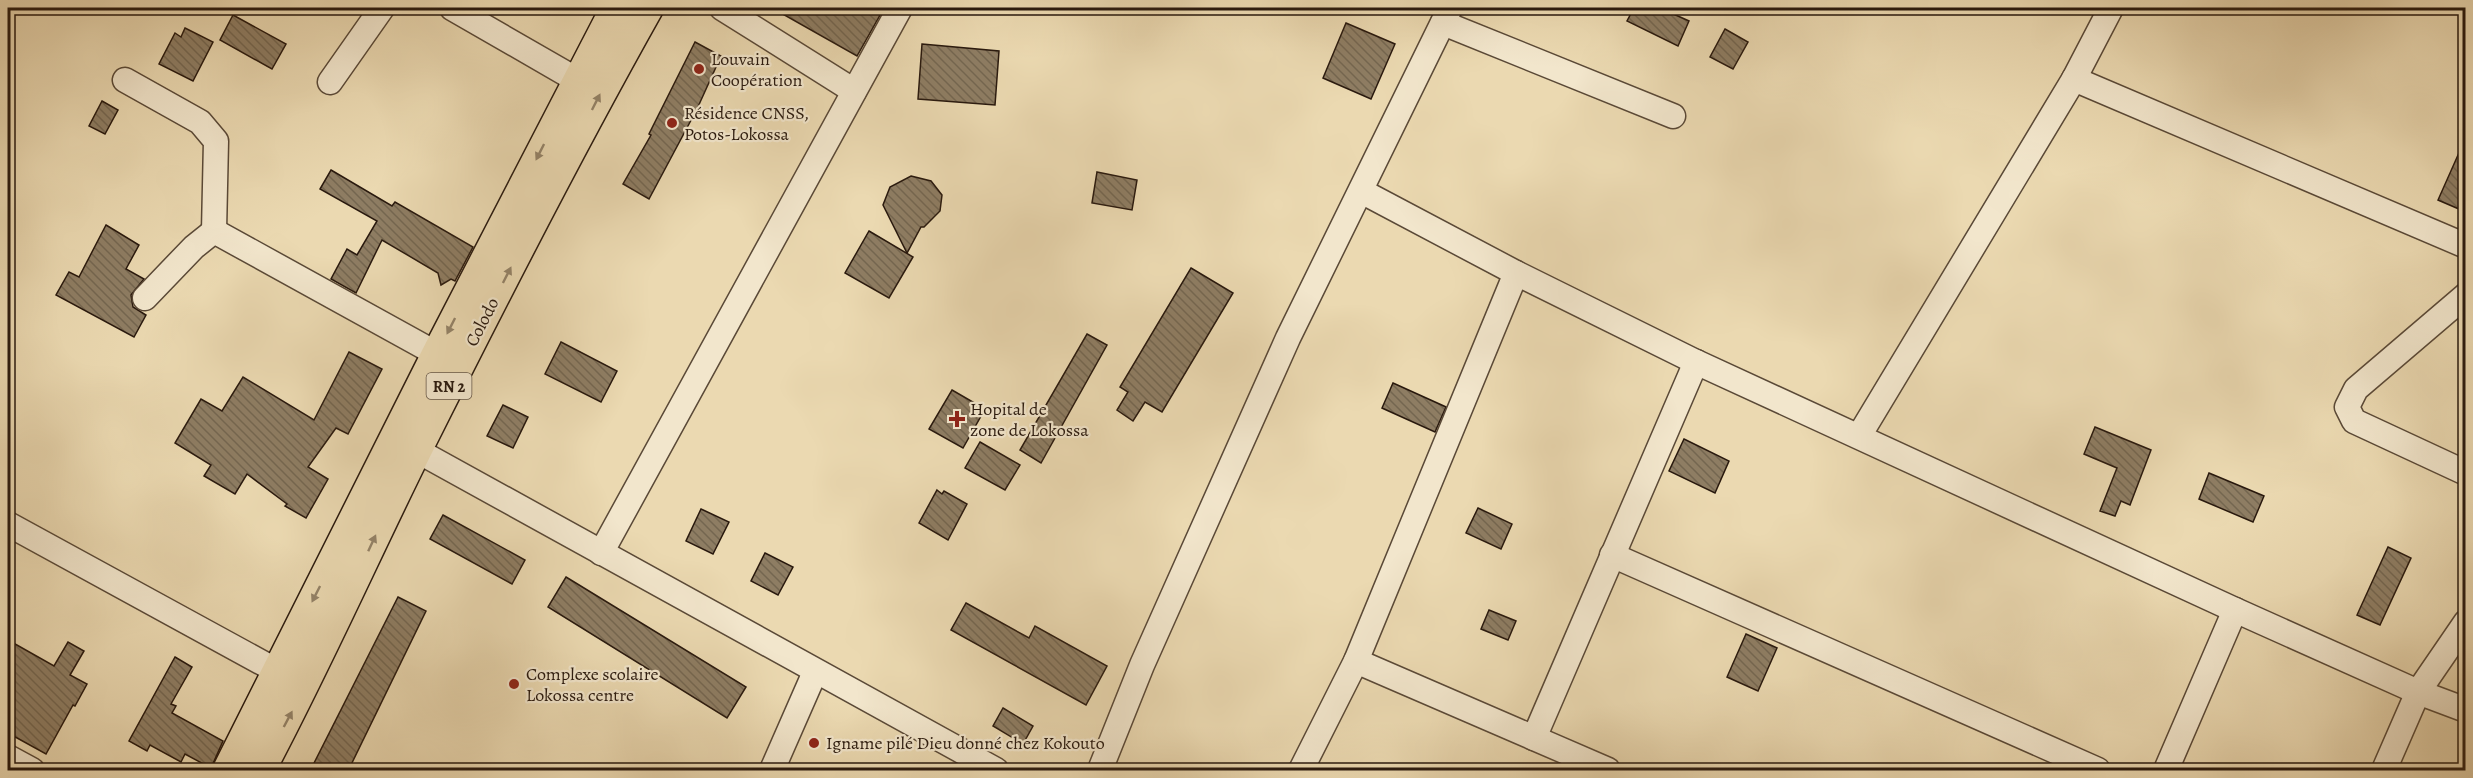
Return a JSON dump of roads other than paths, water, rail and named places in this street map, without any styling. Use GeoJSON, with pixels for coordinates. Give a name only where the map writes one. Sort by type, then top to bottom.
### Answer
{"type":"FeatureCollection","features":[{"type":"Feature","properties":{"kind":"main road","name":"Colodo"},"geometry":{"type":"LineString","coordinates":[[228,771],[437,354],[616,8]]}},
{"type":"Feature","properties":{"kind":"main road","name":"Colodo"},"geometry":{"type":"LineString","coordinates":[[260,771],[304,688],[416,450],[600,93],[648,8]]}},
{"type":"Feature","properties":{"kind":"street"},"geometry":{"type":"LineString","coordinates":[[330,82],[382,8]]}},
{"type":"Feature","properties":{"kind":"street"},"geometry":{"type":"LineString","coordinates":[[452,8],[577,80]]}},
{"type":"Feature","properties":{"kind":"street"},"geometry":{"type":"LineString","coordinates":[[722,8],[854,91]]}},
{"type":"Feature","properties":{"kind":"street"},"geometry":{"type":"LineString","coordinates":[[601,553],[900,8]]}},
{"type":"Feature","properties":{"kind":"street"},"geometry":{"type":"LineString","coordinates":[[1859,436],[2074,79],[2111,8]]}},
{"type":"Feature","properties":{"kind":"street"},"geometry":{"type":"LineString","coordinates":[[1100,771],[1142,664],[1288,338],[1446,15],[1673,116]]}},
{"type":"Feature","properties":{"kind":"street"},"geometry":{"type":"LineString","coordinates":[[2074,79],[2466,246]]}},
{"type":"Feature","properties":{"kind":"street"},"geometry":{"type":"LineString","coordinates":[[125,80],[200,122],[216,141],[214,231]]}},
{"type":"Feature","properties":{"kind":"street"},"geometry":{"type":"LineString","coordinates":[[1361,191],[1516,273],[1695,362],[2235,610],[2418,692],[2466,710]]}},
{"type":"Feature","properties":{"kind":"street"},"geometry":{"type":"LineString","coordinates":[[214,231],[437,354]]}},
{"type":"Feature","properties":{"kind":"street"},"geometry":{"type":"LineString","coordinates":[[145,298],[194,246],[214,231]]}},
{"type":"Feature","properties":{"kind":"street"},"geometry":{"type":"LineString","coordinates":[[1301,771],[1356,661],[1516,273]]}},
{"type":"Feature","properties":{"kind":"street"},"geometry":{"type":"LineString","coordinates":[[2466,295],[2356,389],[2347,407],[2354,421],[2466,473]]}},
{"type":"Feature","properties":{"kind":"street"},"geometry":{"type":"LineString","coordinates":[[1534,738],[1695,362]]}},
{"type":"Feature","properties":{"kind":"street"},"geometry":{"type":"LineString","coordinates":[[416,450],[994,770]]}},
{"type":"Feature","properties":{"kind":"street"},"geometry":{"type":"LineString","coordinates":[[8,524],[278,671]]}},
{"type":"Feature","properties":{"kind":"street"},"geometry":{"type":"LineString","coordinates":[[1612,555],[2098,771]]}},
{"type":"Feature","properties":{"kind":"street"},"geometry":{"type":"LineString","coordinates":[[2166,771],[2235,610]]}},
{"type":"Feature","properties":{"kind":"street"},"geometry":{"type":"LineString","coordinates":[[2384,771],[2418,692],[2466,622]]}},
{"type":"Feature","properties":{"kind":"street"},"geometry":{"type":"LineString","coordinates":[[1356,661],[1608,771]]}},
{"type":"Feature","properties":{"kind":"street"},"geometry":{"type":"LineString","coordinates":[[772,771],[815,672]]}},
{"type":"Feature","properties":{"kind":"street"},"geometry":{"type":"LineString","coordinates":[[8,757],[32,771]]}},
{"type":"Feature","properties":{"kind":"place","name":"Louvain Coopération"},"geometry":{"type":"Point","coordinates":[699,69]}},
{"type":"Feature","properties":{"kind":"place","name":"Résidence CNSS, Potos-Lokossa"},"geometry":{"type":"Point","coordinates":[672,123]}},
{"type":"Feature","properties":{"kind":"place","name":"Hopital de zone de Lokossa"},"geometry":{"type":"Point","coordinates":[957,419]}},
{"type":"Feature","properties":{"kind":"place","name":"Complexe scolaire Lokossa centre"},"geometry":{"type":"Point","coordinates":[514,684]}},
{"type":"Feature","properties":{"kind":"place","name":"Igname pilé Dieu donné chez Kokouto"},"geometry":{"type":"Point","coordinates":[814,743]}}]}
